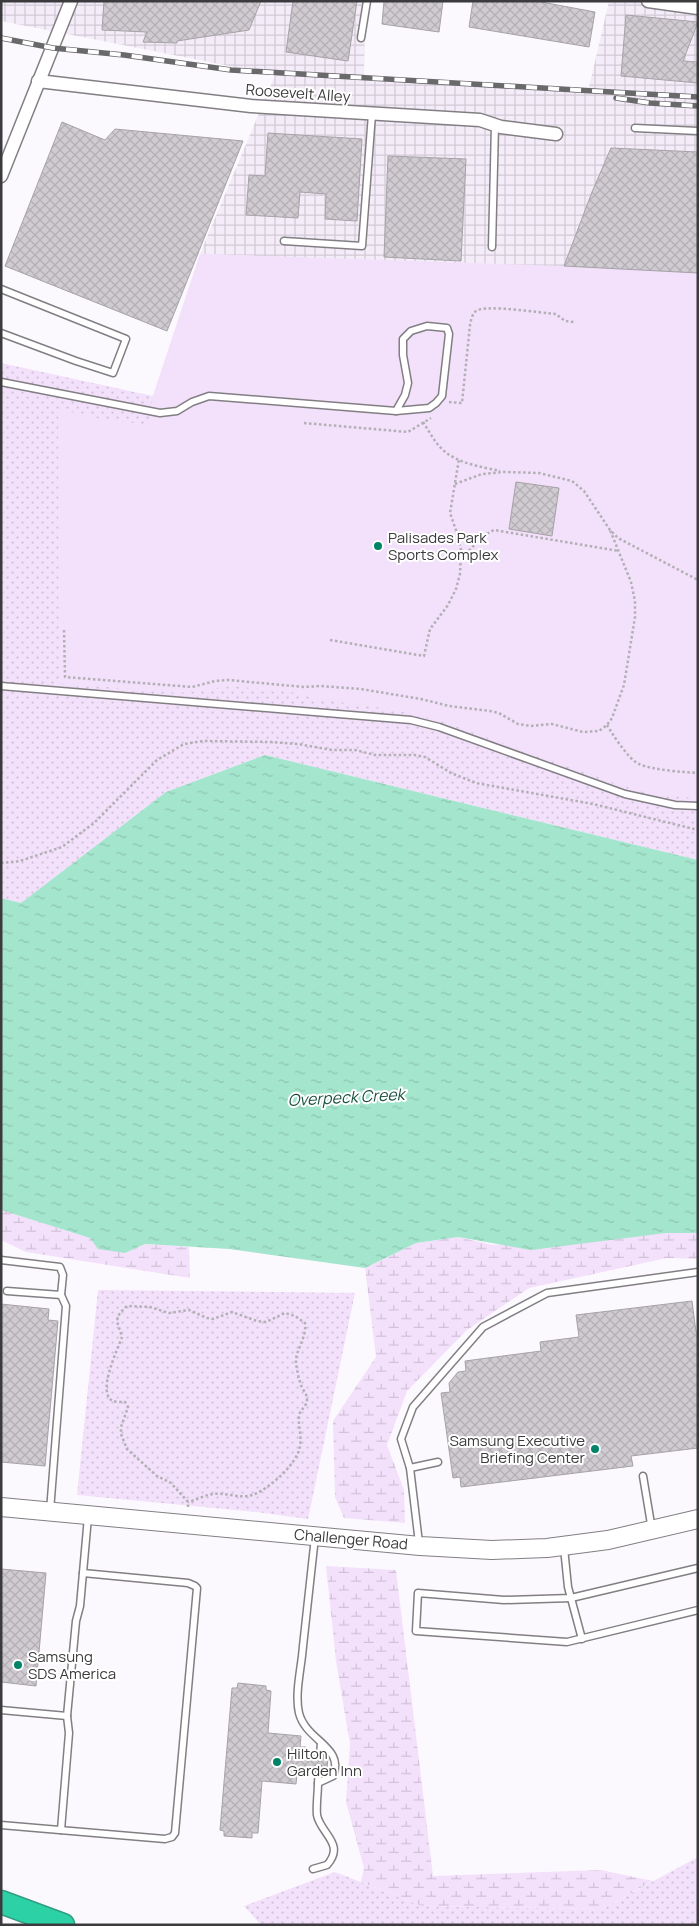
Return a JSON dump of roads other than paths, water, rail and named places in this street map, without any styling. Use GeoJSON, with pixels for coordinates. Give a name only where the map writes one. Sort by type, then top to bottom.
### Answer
{"type":"FeatureCollection","features":[{"type":"Feature","properties":{"kind":"highway"},"geometry":{"type":"LineString","coordinates":[[1,1902],[63,1925]]}},
{"type":"Feature","properties":{"kind":"main road","name":"Challenger Road"},"geometry":{"type":"LineString","coordinates":[[1,1508],[420,1546],[492,1550],[564,1546],[608,1540],[698,1519]]}},
{"type":"Feature","properties":{"kind":"street"},"geometry":{"type":"LineString","coordinates":[[1,176],[4,162],[71,1]]}},
{"type":"Feature","properties":{"kind":"street"},"geometry":{"type":"LineString","coordinates":[[648,1],[698,8]]}},
{"type":"Feature","properties":{"kind":"street","name":"Roosevelt Alley"},"geometry":{"type":"LineString","coordinates":[[38,81],[251,106],[480,120],[495,126],[556,134]]}},
{"type":"Feature","properties":{"kind":"lane"},"geometry":{"type":"LineString","coordinates":[[361,38],[366,1]]}},
{"type":"Feature","properties":{"kind":"lane"},"geometry":{"type":"LineString","coordinates":[[284,242],[362,246],[372,114]]}},
{"type":"Feature","properties":{"kind":"lane"},"geometry":{"type":"LineString","coordinates":[[492,247],[495,126]]}},
{"type":"Feature","properties":{"kind":"lane"},"geometry":{"type":"LineString","coordinates":[[635,128],[698,131]]}},
{"type":"Feature","properties":{"kind":"lane"},"geometry":{"type":"LineString","coordinates":[[1,289],[126,339],[113,373],[76,362],[1,333]]}},
{"type":"Feature","properties":{"kind":"lane"},"geometry":{"type":"LineString","coordinates":[[1,382],[160,413],[177,410],[209,396],[396,411],[429,408],[442,396],[450,334],[447,328],[427,326],[411,331],[403,339],[403,355],[408,384],[405,395],[396,411]]}},
{"type":"Feature","properties":{"kind":"lane"},"geometry":{"type":"LineString","coordinates":[[1,686],[411,720],[439,727],[625,794],[675,806],[698,806]]}},
{"type":"Feature","properties":{"kind":"lane"},"geometry":{"type":"LineString","coordinates":[[1,1260],[60,1267],[63,1272],[61,1295],[66,1306],[66,1320],[50,1512]]}},
{"type":"Feature","properties":{"kind":"lane"},"geometry":{"type":"LineString","coordinates":[[420,1546],[410,1468],[401,1439],[413,1407],[483,1327],[547,1293],[698,1272]]}},
{"type":"Feature","properties":{"kind":"lane"},"geometry":{"type":"LineString","coordinates":[[7,1291],[61,1295]]}},
{"type":"Feature","properties":{"kind":"lane"},"geometry":{"type":"LineString","coordinates":[[46,1460],[55,1460]]}},
{"type":"Feature","properties":{"kind":"lane"},"geometry":{"type":"LineString","coordinates":[[410,1468],[438,1462]]}},
{"type":"Feature","properties":{"kind":"lane"},"geometry":{"type":"LineString","coordinates":[[643,1476],[652,1531]]}},
{"type":"Feature","properties":{"kind":"lane"},"geometry":{"type":"LineString","coordinates":[[61,1830],[69,1733],[67,1716],[88,1515]]}},
{"type":"Feature","properties":{"kind":"lane"},"geometry":{"type":"LineString","coordinates":[[315,1536],[298,1700],[301,1720],[306,1728],[334,1755],[333,1776],[318,1783]]}},
{"type":"Feature","properties":{"kind":"lane"},"geometry":{"type":"LineString","coordinates":[[564,1546],[571,1598],[582,1639]]}},
{"type":"Feature","properties":{"kind":"lane"},"geometry":{"type":"LineString","coordinates":[[698,1568],[571,1598],[504,1600],[418,1593],[416,1631],[559,1642],[582,1639],[698,1610]]}},
{"type":"Feature","properties":{"kind":"lane"},"geometry":{"type":"LineString","coordinates":[[1,1825],[165,1839],[174,1836],[198,1591],[195,1586],[188,1583],[83,1573]]}},
{"type":"Feature","properties":{"kind":"lane"},"geometry":{"type":"LineString","coordinates":[[1,1710],[67,1716]]}},
{"type":"Feature","properties":{"kind":"lane"},"geometry":{"type":"LineString","coordinates":[[320,1756],[321,1743]]}},
{"type":"Feature","properties":{"kind":"lane"},"geometry":{"type":"LineString","coordinates":[[313,1869],[327,1865],[331,1861],[333,1852],[332,1839],[317,1817],[319,1769]]}},
{"type":"Feature","properties":{"kind":"water","name":"Overpeck Creek"},"geometry":{"type":"Polygon","coordinates":[[[265,755],[698,860],[698,1233],[666,1233],[531,1250],[458,1237],[416,1243],[365,1268],[229,1249],[145,1244],[125,1253],[98,1249],[90,1238],[1,1210],[1,898],[21,903],[166,792],[265,755]]]}},
{"type":"Feature","properties":{"kind":"railway"},"geometry":{"type":"LineString","coordinates":[[1,38],[53,48],[124,55],[231,70],[698,97]]}},
{"type":"Feature","properties":{"kind":"railway"},"geometry":{"type":"LineString","coordinates":[[616,98],[650,103],[698,106]]}},
{"type":"Feature","properties":{"kind":"place","name":"Palisades Park Sports Complex"},"geometry":{"type":"Point","coordinates":[378,546]}},
{"type":"Feature","properties":{"kind":"place","name":"Samsung Executive Briefing Center"},"geometry":{"type":"Point","coordinates":[595,1449]}},
{"type":"Feature","properties":{"kind":"place","name":"Samsung SDS America"},"geometry":{"type":"Point","coordinates":[18,1665]}},
{"type":"Feature","properties":{"kind":"place","name":"Hilton Garden Inn"},"geometry":{"type":"Point","coordinates":[277,1762]}}]}
